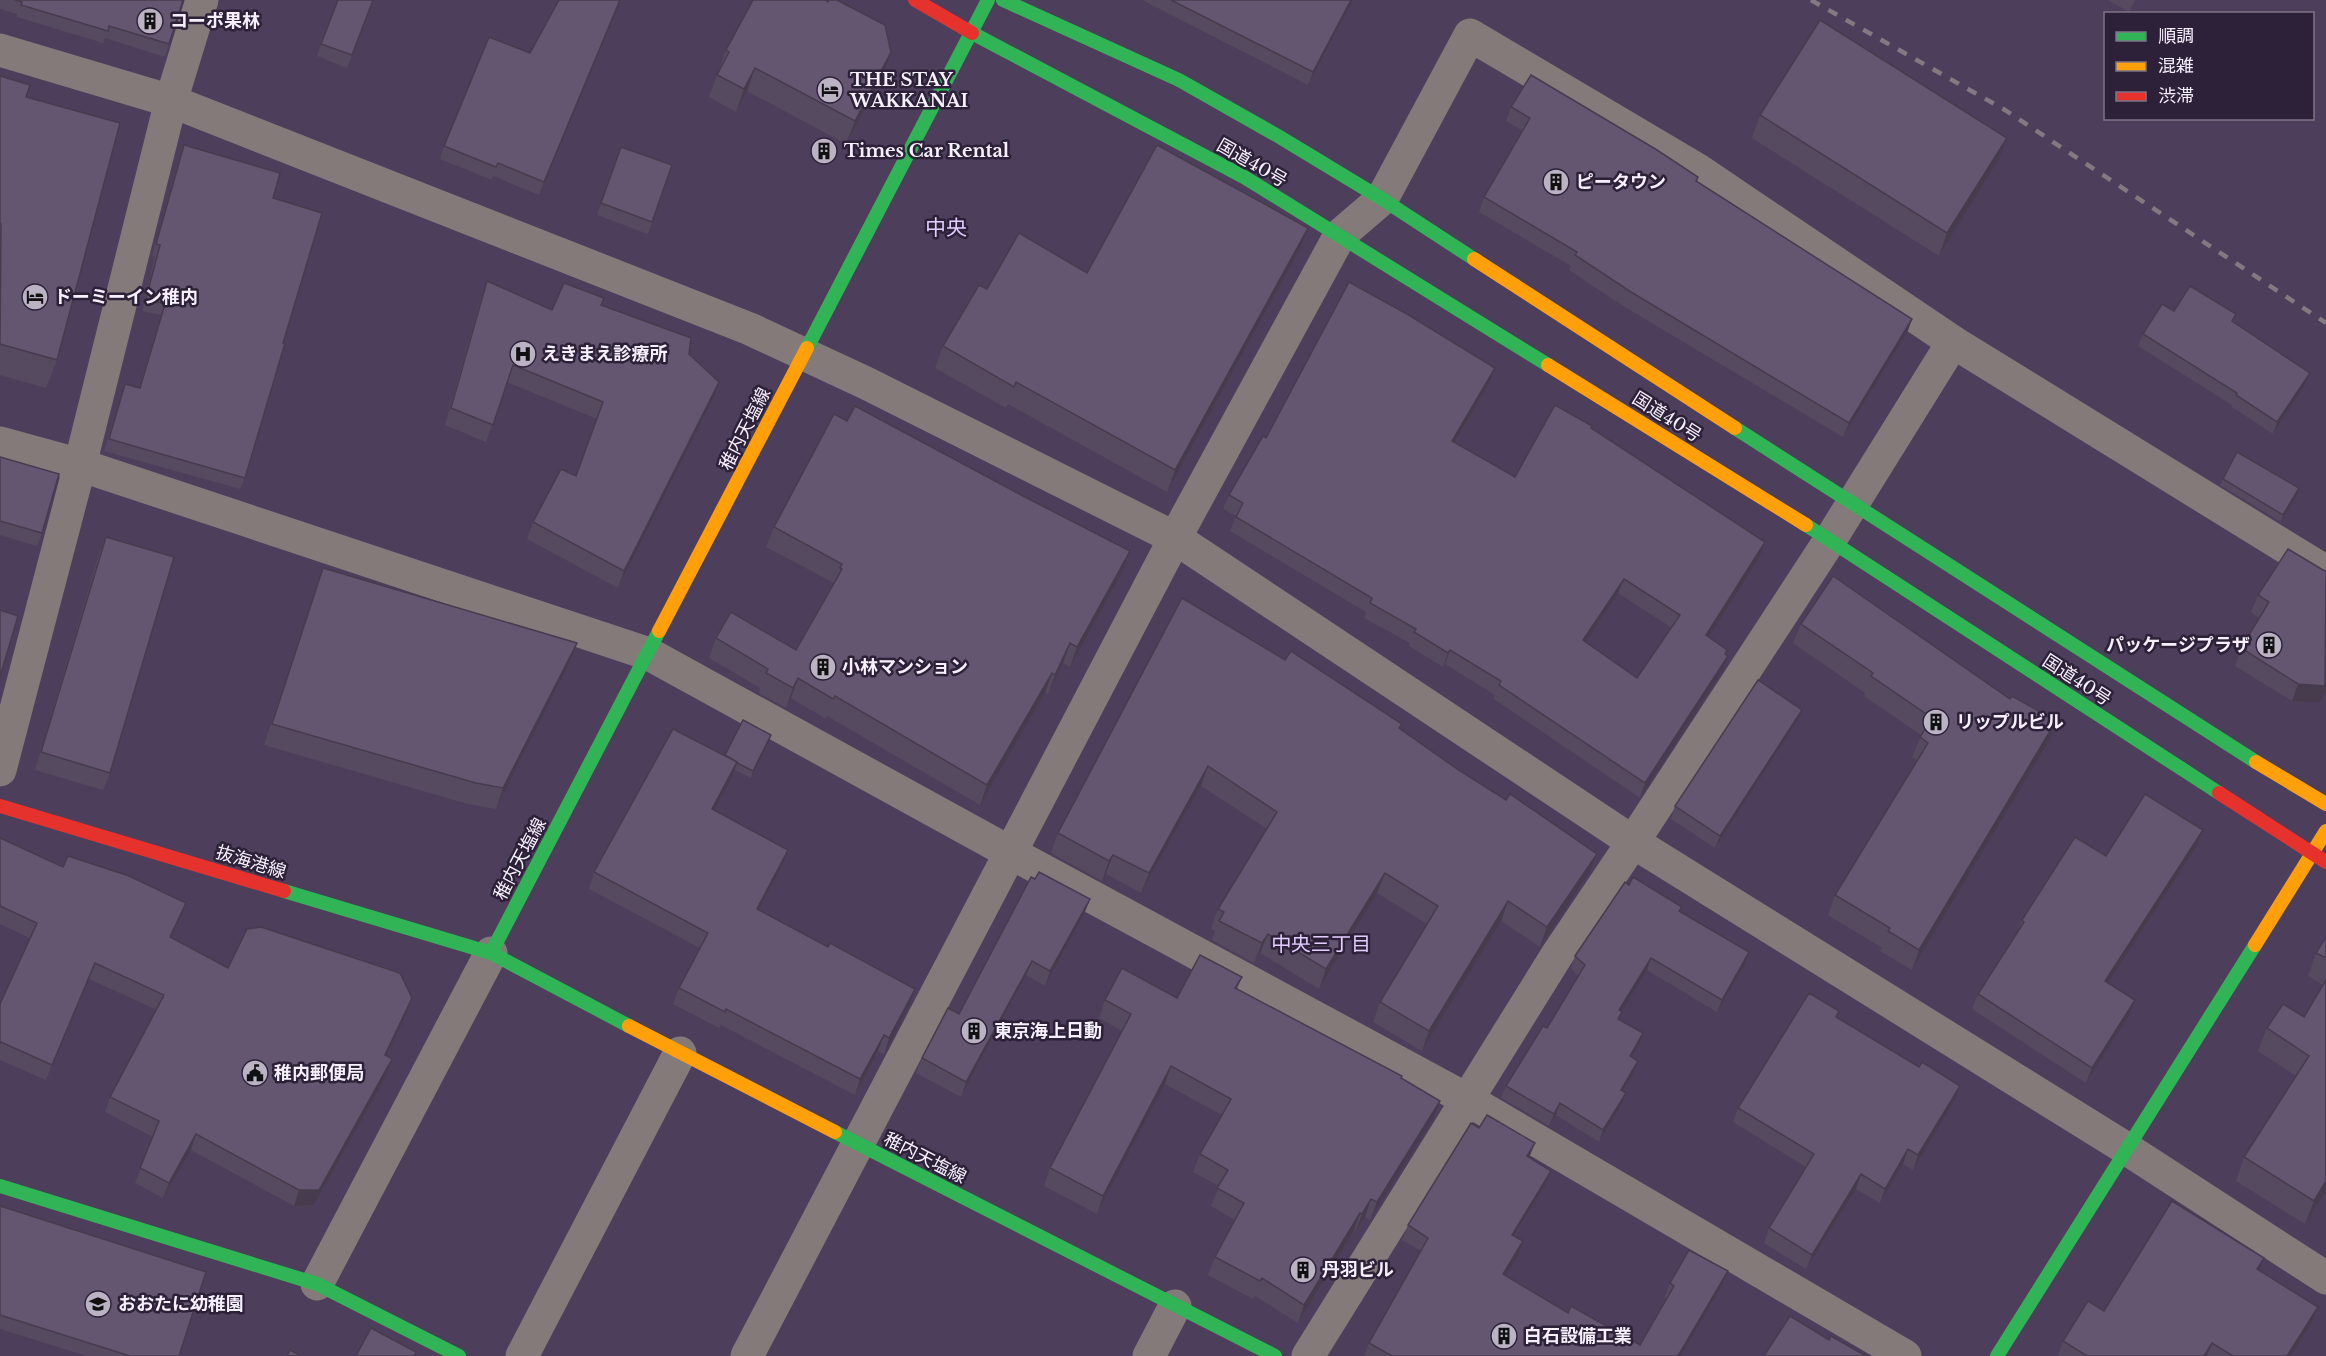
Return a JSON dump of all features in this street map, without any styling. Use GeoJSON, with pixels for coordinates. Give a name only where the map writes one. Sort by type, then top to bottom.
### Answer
{"type":"FeatureCollection","features":[{"type":"Feature","properties":{"kind":"main road","name":"国道40号"},"geometry":{"type":"LineString","coordinates":[[915,0],[972,33],[1244,177],[1340,235],[1830,540],[2326,862]]}},
{"type":"Feature","properties":{"kind":"main road","name":"稚内天塩線"},"geometry":{"type":"LineString","coordinates":[[988,0],[491,953],[680,1053],[1275,1356]]}},
{"type":"Feature","properties":{"kind":"main road","name":"国道40号"},"geometry":{"type":"LineString","coordinates":[[1003,0],[1179,80],[1382,199],[1851,504],[2273,773],[2326,804]]}},
{"type":"Feature","properties":{"kind":"main road","name":"抜海港線"},"geometry":{"type":"LineString","coordinates":[[0,806],[491,953]]}},
{"type":"Feature","properties":{"kind":"main road"},"geometry":{"type":"LineString","coordinates":[[1997,1356],[2326,831]]}},
{"type":"Feature","properties":{"kind":"main road"},"geometry":{"type":"LineString","coordinates":[[0,1186],[316,1284],[459,1356]]}},
{"type":"Feature","properties":{"kind":"street"},"geometry":{"type":"LineString","coordinates":[[0,770],[80,465],[171,101],[202,0]]}},
{"type":"Feature","properties":{"kind":"street"},"geometry":{"type":"LineString","coordinates":[[747,1356],[1175,538],[1340,235],[1382,199],[1470,35],[1698,170],[1953,342],[2326,572]]}},
{"type":"Feature","properties":{"kind":"street"},"geometry":{"type":"LineString","coordinates":[[0,50],[171,101],[750,329],[866,383],[1175,538],[1633,842],[2127,1149],[2326,1278]]}},
{"type":"Feature","properties":{"kind":"street"},"geometry":{"type":"LineString","coordinates":[[1308,1356],[1557,955],[1830,540],[1953,342]]}},
{"type":"Feature","properties":{"kind":"street"},"geometry":{"type":"LineString","coordinates":[[0,443],[80,465],[648,654],[1468,1100],[1905,1356]]}},
{"type":"Feature","properties":{"kind":"street"},"geometry":{"type":"LineString","coordinates":[[316,1284],[491,953]]}},
{"type":"Feature","properties":{"kind":"street"},"geometry":{"type":"LineString","coordinates":[[522,1356],[680,1053]]}},
{"type":"Feature","properties":{"kind":"street"},"geometry":{"type":"LineString","coordinates":[[1149,1356],[1175,1306]]}},
{"type":"Feature","properties":{"kind":"building"},"geometry":{"type":"Polygon","coordinates":[[[15,0],[183,0],[169,44],[109,26],[108,31],[21,5],[22,2],[15,0]]]}},
{"type":"Feature","properties":{"kind":"building"},"geometry":{"type":"Polygon","coordinates":[[[338,0],[373,0],[352,55],[321,44],[338,0]]]}},
{"type":"Feature","properties":{"kind":"building"},"geometry":{"type":"Polygon","coordinates":[[[559,0],[620,0],[544,182],[498,163],[496,167],[444,146],[489,37],[530,53],[559,0]]]}},
{"type":"Feature","properties":{"kind":"building"},"geometry":{"type":"Polygon","coordinates":[[[753,0],[825,0],[828,2],[837,0],[885,25],[891,52],[855,121],[755,68],[744,89],[717,75],[729,52],[726,50],[753,0]]]}},
{"type":"Feature","properties":{"kind":"building"},"geometry":{"type":"Polygon","coordinates":[[[1171,0],[1351,0],[1313,72],[1171,0]]]}},
{"type":"Feature","properties":{"kind":"building"},"geometry":{"type":"Polygon","coordinates":[[[1820,20],[2007,138],[1947,233],[1760,115],[1820,20]]]}},
{"type":"Feature","properties":{"kind":"building"},"geometry":{"type":"Polygon","coordinates":[[[1531,75],[1657,150],[1698,177],[1696,181],[1912,319],[1849,423],[1631,292],[1575,255],[1577,252],[1484,197],[1530,118],[1511,107],[1531,75]]]}},
{"type":"Feature","properties":{"kind":"building","name":"ドーミーイン稚内"},"geometry":{"type":"Polygon","coordinates":[[[0,76],[30,85],[26,97],[120,123],[57,360],[0,344],[0,76]]]}},
{"type":"Feature","properties":{"kind":"building"},"geometry":{"type":"Polygon","coordinates":[[[184,145],[280,173],[273,198],[322,213],[245,478],[109,439],[125,384],[140,388],[165,304],[146,299],[160,245],[156,244],[184,145]]]}},
{"type":"Feature","properties":{"kind":"building"},"geometry":{"type":"Polygon","coordinates":[[[1157,145],[1308,228],[1175,470],[1016,382],[1014,387],[943,346],[979,285],[987,289],[1019,233],[1087,273],[1157,145]]]}},
{"type":"Feature","properties":{"kind":"building"},"geometry":{"type":"Polygon","coordinates":[[[621,147],[672,165],[652,222],[601,203],[621,147]]]}},
{"type":"Feature","properties":{"kind":"building"},"geometry":{"type":"Polygon","coordinates":[[[487,281],[552,310],[564,283],[604,298],[601,305],[691,338],[689,354],[719,382],[624,571],[533,522],[561,469],[576,476],[603,402],[513,365],[493,425],[451,408],[487,281]]]}},
{"type":"Feature","properties":{"kind":"building"},"geometry":{"type":"Polygon","coordinates":[[[1349,282],[1407,314],[1495,368],[1452,441],[1515,477],[1555,405],[1592,426],[1591,428],[1765,542],[1706,635],[1727,650],[1725,654],[1728,656],[1645,783],[1499,685],[1501,681],[1450,650],[1448,653],[1414,632],[1416,629],[1370,603],[1372,598],[1236,517],[1243,503],[1229,495],[1263,436],[1266,438],[1349,282]],[[1624,579],[1583,640],[1637,678],[1680,615],[1624,579]]]}},
{"type":"Feature","properties":{"kind":"building"},"geometry":{"type":"Polygon","coordinates":[[[2190,286],[2236,314],[2232,321],[2310,373],[2277,422],[2236,395],[2237,393],[2143,334],[2162,304],[2174,311],[2190,286]]]}},
{"type":"Feature","properties":{"kind":"building"},"geometry":{"type":"Polygon","coordinates":[[[855,406],[1130,551],[1077,647],[1070,643],[1055,675],[1052,673],[987,785],[835,696],[833,699],[798,678],[793,688],[766,673],[768,669],[716,638],[731,612],[796,650],[842,569],[840,568],[842,564],[774,527],[834,414],[847,421],[855,406]]]}},
{"type":"Feature","properties":{"kind":"building"},"geometry":{"type":"Polygon","coordinates":[[[2237,452],[2299,488],[2283,515],[2223,479],[2237,452]]]}},
{"type":"Feature","properties":{"kind":"building"},"geometry":{"type":"Polygon","coordinates":[[[0,457],[59,474],[42,533],[0,521],[0,457]]]}},
{"type":"Feature","properties":{"kind":"building"},"geometry":{"type":"Polygon","coordinates":[[[106,537],[174,557],[110,773],[41,752],[106,537]]]}},
{"type":"Feature","properties":{"kind":"building"},"geometry":{"type":"Polygon","coordinates":[[[2288,549],[2326,571],[2325,686],[2298,684],[2241,648],[2269,602],[2258,595],[2288,549]]]}},
{"type":"Feature","properties":{"kind":"building"},"geometry":{"type":"Polygon","coordinates":[[[323,568],[577,643],[503,788],[476,783],[272,724],[323,568]]]}},
{"type":"Feature","properties":{"kind":"building"},"geometry":{"type":"Polygon","coordinates":[[[1833,576],[2010,699],[2012,696],[2056,721],[1919,950],[1888,931],[1890,928],[1835,895],[1928,743],[1920,737],[1932,718],[1871,676],[1873,673],[1801,624],[1833,576]]]}},
{"type":"Feature","properties":{"kind":"building"},"geometry":{"type":"Polygon","coordinates":[[[1182,598],[1285,660],[1291,651],[1402,724],[1399,728],[1460,771],[1506,800],[1510,794],[1597,854],[1547,927],[1508,901],[1429,1031],[1380,1002],[1438,906],[1385,873],[1326,969],[1268,934],[1262,943],[1219,921],[1224,912],[1218,909],[1277,812],[1208,766],[1149,873],[1113,855],[1109,861],[1058,833],[1182,598]]]}},
{"type":"Feature","properties":{"kind":"building"},"geometry":{"type":"Polygon","coordinates":[[[0,610],[18,616],[0,677],[0,610]]]}},
{"type":"Feature","properties":{"kind":"building"},"geometry":{"type":"Polygon","coordinates":[[[1758,680],[1802,710],[1720,836],[1675,806],[1758,680]]]}},
{"type":"Feature","properties":{"kind":"building"},"geometry":{"type":"Polygon","coordinates":[[[743,720],[771,735],[753,771],[725,755],[743,720]]]}},
{"type":"Feature","properties":{"kind":"building"},"geometry":{"type":"Polygon","coordinates":[[[673,729],[737,762],[712,809],[788,850],[757,909],[828,947],[830,943],[915,989],[889,1038],[884,1035],[860,1079],[726,1009],[725,1012],[679,988],[708,933],[594,872],[673,729]]]}},
{"type":"Feature","properties":{"kind":"building"},"geometry":{"type":"Polygon","coordinates":[[[2145,794],[2203,830],[2105,981],[2135,1000],[2092,1068],[1978,994],[2075,837],[2106,856],[2145,794]]]}},
{"type":"Feature","properties":{"kind":"building","name":"稚内郵便局"},"geometry":{"type":"Polygon","coordinates":[[[0,838],[63,867],[68,856],[129,876],[186,903],[170,937],[228,968],[247,929],[261,927],[400,973],[412,998],[385,1055],[392,1059],[319,1190],[299,1190],[196,1134],[169,1183],[140,1168],[159,1121],[110,1097],[164,995],[95,963],[52,1065],[1,1042],[0,1044],[0,1004],[37,923],[0,906],[0,838]]]}},
{"type":"Feature","properties":{"kind":"building"},"geometry":{"type":"Polygon","coordinates":[[[1039,872],[1090,899],[1050,971],[1032,961],[966,1082],[922,1058],[948,1008],[959,1014],[1031,877],[1035,879],[1039,872]]]}},
{"type":"Feature","properties":{"kind":"building"},"geometry":{"type":"Polygon","coordinates":[[[1633,877],[1682,907],[1679,911],[1749,952],[1722,1000],[1651,958],[1619,1010],[1622,1012],[1618,1019],[1643,1033],[1630,1056],[1638,1061],[1621,1090],[1626,1093],[1603,1130],[1560,1103],[1554,1114],[1506,1086],[1543,1026],[1547,1028],[1585,965],[1575,956],[1625,882],[1629,885],[1633,877]]]}},
{"type":"Feature","properties":{"kind":"building"},"geometry":{"type":"Polygon","coordinates":[[[2326,937],[2326,958],[2316,953],[2326,937]]]}},
{"type":"Feature","properties":{"kind":"building"},"geometry":{"type":"Polygon","coordinates":[[[1200,955],[1242,977],[1235,988],[1402,1076],[1401,1078],[1440,1101],[1377,1202],[1371,1199],[1362,1214],[1360,1213],[1304,1305],[1262,1278],[1260,1281],[1215,1257],[1244,1203],[1217,1188],[1228,1170],[1200,1154],[1231,1099],[1171,1066],[1103,1196],[1050,1168],[1131,1014],[1105,1000],[1122,968],[1177,998],[1200,955]]]}},
{"type":"Feature","properties":{"kind":"building"},"geometry":{"type":"Polygon","coordinates":[[[2326,980],[2326,1181],[2314,1201],[2244,1157],[2309,1056],[2267,1028],[2283,1004],[2304,1017],[2326,980]]]}},
{"type":"Feature","properties":{"kind":"building"},"geometry":{"type":"Polygon","coordinates":[[[1809,993],[1839,1011],[1836,1017],[1919,1067],[1922,1062],[1960,1086],[1918,1155],[1908,1149],[1885,1189],[1861,1174],[1812,1255],[1769,1228],[1814,1154],[1738,1108],[1809,993]]]}},
{"type":"Feature","properties":{"kind":"building"},"geometry":{"type":"Polygon","coordinates":[[[1487,1115],[1535,1143],[1527,1156],[1551,1171],[1512,1235],[1523,1241],[1503,1274],[1568,1313],[1571,1306],[1640,1345],[1674,1286],[1670,1283],[1689,1250],[1728,1271],[1678,1356],[1392,1356],[1369,1343],[1428,1238],[1408,1225],[1471,1123],[1479,1128],[1487,1115]]]}},
{"type":"Feature","properties":{"kind":"building"},"geometry":{"type":"Polygon","coordinates":[[[2172,1201],[2264,1258],[2257,1269],[2318,1307],[2287,1356],[2233,1356],[2212,1343],[2204,1356],[2087,1356],[2063,1341],[2088,1301],[2104,1311],[2172,1201]]]}},
{"type":"Feature","properties":{"kind":"building"},"geometry":{"type":"Polygon","coordinates":[[[0,1206],[206,1272],[179,1356],[130,1356],[0,1315],[0,1206]]]}},
{"type":"Feature","properties":{"kind":"building"},"geometry":{"type":"Polygon","coordinates":[[[1790,1316],[1829,1340],[1831,1336],[1866,1356],[1764,1356],[1790,1316]]]}},
{"type":"Feature","properties":{"kind":"building"},"geometry":{"type":"Polygon","coordinates":[[[371,1328],[416,1352],[414,1356],[356,1356],[371,1328]]]}},
{"type":"Feature","properties":{"kind":"building"},"geometry":{"type":"Polygon","coordinates":[[[290,1350],[301,1356],[287,1356],[290,1350]]]}},
{"type":"Feature","properties":{"kind":"railway"},"geometry":{"type":"LineString","coordinates":[[1811,0],[2005,110],[2326,323]]}},
{"type":"Feature","properties":{"kind":"traffic: fast"},"geometry":{"type":"LineString","coordinates":[[807,348],[988,0]]}},
{"type":"Feature","properties":{"kind":"traffic: fast"},"geometry":{"type":"LineString","coordinates":[[1003,0],[1179,80],[1382,199],[1474,259]]}},
{"type":"Feature","properties":{"kind":"traffic: fast"},"geometry":{"type":"LineString","coordinates":[[972,33],[1244,177],[1548,365]]}},
{"type":"Feature","properties":{"kind":"traffic: fast"},"geometry":{"type":"LineString","coordinates":[[1735,428],[2256,762]]}},
{"type":"Feature","properties":{"kind":"traffic: fast"},"geometry":{"type":"LineString","coordinates":[[1806,525],[2219,793]]}},
{"type":"Feature","properties":{"kind":"traffic: fast"},"geometry":{"type":"LineString","coordinates":[[629,1026],[491,953],[659,631]]}},
{"type":"Feature","properties":{"kind":"traffic: fast"},"geometry":{"type":"LineString","coordinates":[[284,891],[491,953]]}},
{"type":"Feature","properties":{"kind":"traffic: fast"},"geometry":{"type":"LineString","coordinates":[[1997,1356],[2255,945]]}},
{"type":"Feature","properties":{"kind":"traffic: fast"},"geometry":{"type":"LineString","coordinates":[[835,1132],[1275,1356]]}},
{"type":"Feature","properties":{"kind":"traffic: fast"},"geometry":{"type":"LineString","coordinates":[[0,1186],[317,1284],[459,1356]]}},
{"type":"Feature","properties":{"kind":"traffic: slow"},"geometry":{"type":"LineString","coordinates":[[1474,259],[1735,428]]}},
{"type":"Feature","properties":{"kind":"traffic: slow"},"geometry":{"type":"LineString","coordinates":[[659,631],[807,348]]}},
{"type":"Feature","properties":{"kind":"traffic: slow"},"geometry":{"type":"LineString","coordinates":[[1548,365],[1806,525]]}},
{"type":"Feature","properties":{"kind":"traffic: slow"},"geometry":{"type":"LineString","coordinates":[[2256,762],[2326,804]]}},
{"type":"Feature","properties":{"kind":"traffic: slow"},"geometry":{"type":"LineString","coordinates":[[2255,945],[2326,831]]}},
{"type":"Feature","properties":{"kind":"traffic: slow"},"geometry":{"type":"LineString","coordinates":[[629,1026],[835,1132]]}},
{"type":"Feature","properties":{"kind":"traffic: jam"},"geometry":{"type":"LineString","coordinates":[[915,0],[972,33]]}},
{"type":"Feature","properties":{"kind":"traffic: jam"},"geometry":{"type":"LineString","coordinates":[[2219,793],[2326,862]]}},
{"type":"Feature","properties":{"kind":"traffic: jam"},"geometry":{"type":"LineString","coordinates":[[0,806],[284,891]]}},
{"type":"Feature","properties":{"kind":"place","name":"コーポ果林"},"geometry":{"type":"Point","coordinates":[150,21]}},
{"type":"Feature","properties":{"kind":"place","name":"THE STAY WAKKANAI"},"geometry":{"type":"Point","coordinates":[830,90]}},
{"type":"Feature","properties":{"kind":"place","name":"Times Car Rental"},"geometry":{"type":"Point","coordinates":[824,151]}},
{"type":"Feature","properties":{"kind":"place","name":"ピータウン"},"geometry":{"type":"Point","coordinates":[1556,182]}},
{"type":"Feature","properties":{"kind":"place","name":"ドーミーイン稚内"},"geometry":{"type":"Point","coordinates":[35,297]}},
{"type":"Feature","properties":{"kind":"place","name":"えきまえ診療所"},"geometry":{"type":"Point","coordinates":[523,354]}},
{"type":"Feature","properties":{"kind":"place","name":"パッケージプラザ"},"geometry":{"type":"Point","coordinates":[2269,645]}},
{"type":"Feature","properties":{"kind":"place","name":"小林マンション"},"geometry":{"type":"Point","coordinates":[823,667]}},
{"type":"Feature","properties":{"kind":"place","name":"リップルビル"},"geometry":{"type":"Point","coordinates":[1936,722]}},
{"type":"Feature","properties":{"kind":"place","name":"東京海上日動"},"geometry":{"type":"Point","coordinates":[974,1031]}},
{"type":"Feature","properties":{"kind":"place","name":"稚内郵便局"},"geometry":{"type":"Point","coordinates":[255,1073]}},
{"type":"Feature","properties":{"kind":"place","name":"丹羽ビル"},"geometry":{"type":"Point","coordinates":[1303,1270]}},
{"type":"Feature","properties":{"kind":"place","name":"おおたに幼稚園"},"geometry":{"type":"Point","coordinates":[98,1304]}},
{"type":"Feature","properties":{"kind":"place","name":"白石設備工業"},"geometry":{"type":"Point","coordinates":[1504,1336]}},
{"type":"Feature","properties":{"kind":"district","name":"中央"},"geometry":{"type":"Point","coordinates":[946,228]}},
{"type":"Feature","properties":{"kind":"district","name":"中央三丁目"},"geometry":{"type":"Point","coordinates":[1321,944]}}]}
